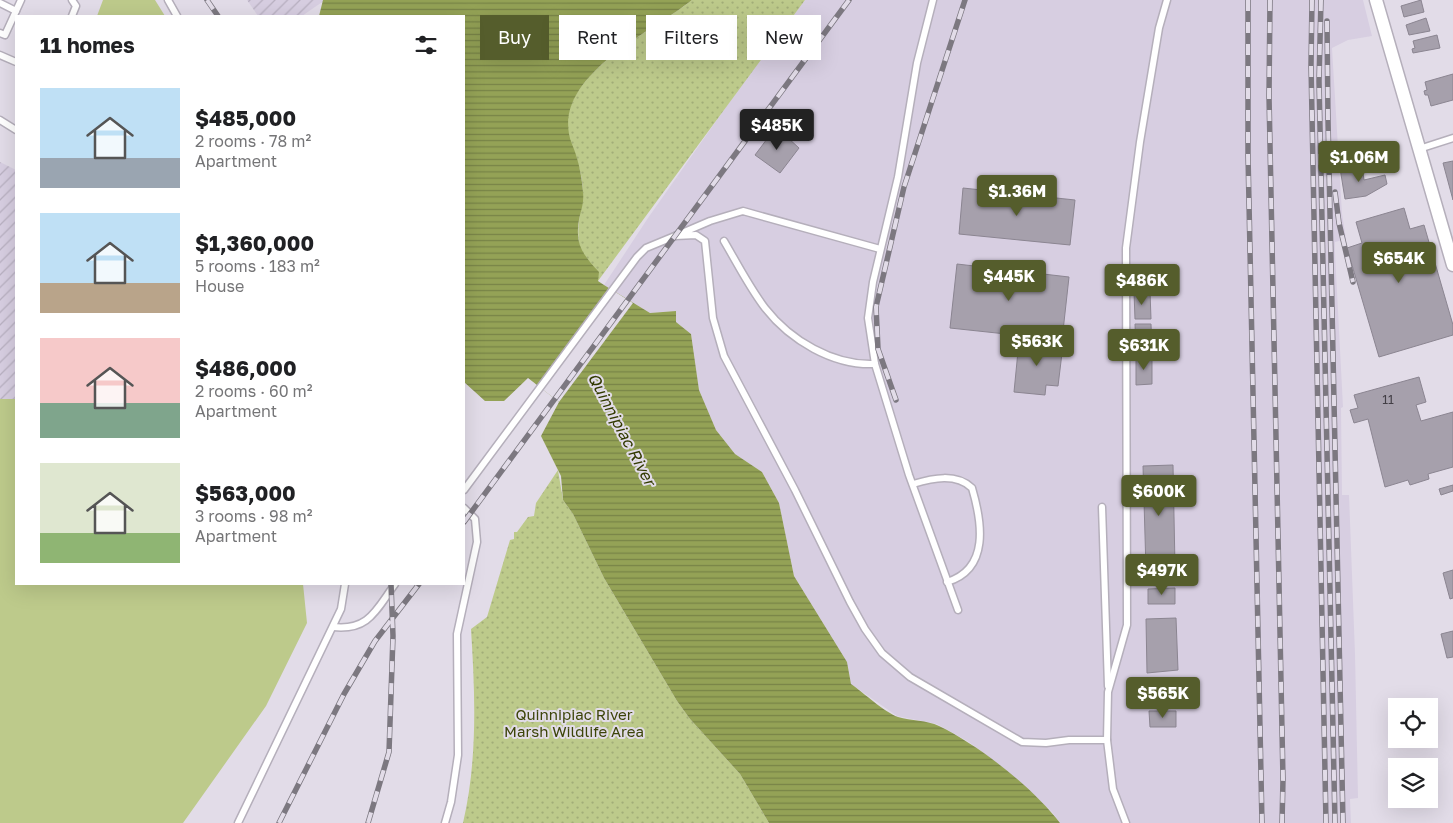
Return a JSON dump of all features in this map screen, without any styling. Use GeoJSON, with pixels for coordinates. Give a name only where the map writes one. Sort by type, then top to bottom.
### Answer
{"type":"FeatureCollection","features":[{"type":"Feature","properties":{"kind":"street"},"geometry":{"type":"LineString","coordinates":[[1376,0],[1453,264]]}},
{"type":"Feature","properties":{"kind":"lane"},"geometry":{"type":"LineString","coordinates":[[0,33],[5,35],[21,0]]}},
{"type":"Feature","properties":{"kind":"lane"},"geometry":{"type":"LineString","coordinates":[[72,0],[76,6],[72,15]]}},
{"type":"Feature","properties":{"kind":"lane"},"geometry":{"type":"LineString","coordinates":[[168,0],[176,15]]}},
{"type":"Feature","properties":{"kind":"lane"},"geometry":{"type":"LineString","coordinates":[[933,0],[922,38],[900,168],[880,249],[868,318],[875,364],[913,484],[958,610]]}},
{"type":"Feature","properties":{"kind":"lane"},"geometry":{"type":"LineString","coordinates":[[1108,692],[1127,624],[1126,248],[1140,142],[1159,28],[1167,0]]}},
{"type":"Feature","properties":{"kind":"lane"},"geometry":{"type":"LineString","coordinates":[[0,3],[16,11]]}},
{"type":"Feature","properties":{"kind":"lane"},"geometry":{"type":"LineString","coordinates":[[0,55],[15,62]]}},
{"type":"Feature","properties":{"kind":"lane"},"geometry":{"type":"LineString","coordinates":[[0,120],[15,129]]}},
{"type":"Feature","properties":{"kind":"lane"},"geometry":{"type":"LineString","coordinates":[[1419,149],[1453,138]]}},
{"type":"Feature","properties":{"kind":"lane"},"geometry":{"type":"LineString","coordinates":[[465,489],[642,252],[710,221],[743,211],[880,249]]}},
{"type":"Feature","properties":{"kind":"lane"},"geometry":{"type":"LineString","coordinates":[[675,236],[696,235],[705,241],[713,318],[724,356],[795,490],[850,602],[865,629],[882,653],[910,677],[1022,742],[1046,743],[1069,740],[1107,740]]}},
{"type":"Feature","properties":{"kind":"lane"},"geometry":{"type":"LineString","coordinates":[[724,241],[758,298],[784,327],[806,344],[837,359],[850,363],[875,364]]}},
{"type":"Feature","properties":{"kind":"lane"},"geometry":{"type":"LineString","coordinates":[[913,484],[936,478],[950,478],[966,482],[972,488],[978,512],[979,548],[977,558],[966,573],[947,582]]}},
{"type":"Feature","properties":{"kind":"lane"},"geometry":{"type":"LineString","coordinates":[[1102,506],[1108,692],[1107,740],[1113,789],[1126,823]]}},
{"type":"Feature","properties":{"kind":"lane"},"geometry":{"type":"LineString","coordinates":[[445,823],[451,802],[458,755],[457,634],[477,542],[475,520],[465,509]]}},
{"type":"Feature","properties":{"kind":"lane"},"geometry":{"type":"LineString","coordinates":[[238,823],[341,609],[346,585]]}},
{"type":"Feature","properties":{"kind":"lane"},"geometry":{"type":"LineString","coordinates":[[333,626],[348,628],[365,623],[394,585]]}},
{"type":"Feature","properties":{"kind":"shaded area"},"geometry":{"type":"Polygon","coordinates":[[[247,0],[325,0],[303,15],[257,15],[247,0]]]}},
{"type":"Feature","properties":{"kind":"shaded area"},"geometry":{"type":"Polygon","coordinates":[[[805,0],[1363,0],[1372,36],[1348,40],[1332,48],[1342,214],[1346,239],[1335,242],[1335,253],[1343,407],[1341,408],[1342,495],[1349,495],[1355,654],[1358,798],[1350,799],[1351,823],[1060,823],[1052,812],[1002,767],[969,742],[937,724],[897,716],[851,684],[847,662],[794,576],[779,503],[762,472],[735,454],[716,430],[699,390],[691,334],[676,322],[676,311],[650,313],[604,285],[648,218],[760,60],[821,60],[821,15],[794,15],[805,0]]]}},
{"type":"Feature","properties":{"kind":"shaded area"},"geometry":{"type":"Polygon","coordinates":[[[0,162],[15,170],[15,400],[0,399],[0,162]]]}},
{"type":"Feature","properties":{"kind":"green space"},"geometry":{"type":"Polygon","coordinates":[[[103,0],[155,0],[164,15],[97,15],[103,0]]]}},
{"type":"Feature","properties":{"kind":"green space"},"geometry":{"type":"Polygon","coordinates":[[[692,0],[805,0],[794,15],[747,15],[747,60],[761,60],[598,281],[595,272],[582,253],[578,239],[583,190],[568,133],[569,111],[578,91],[593,73],[608,60],[636,60],[636,39],[646,32],[646,60],[737,60],[737,15],[671,15],[692,0]]]}},
{"type":"Feature","properties":{"kind":"green space"},"geometry":{"type":"Polygon","coordinates":[[[0,399],[15,399],[15,585],[303,585],[307,623],[266,706],[183,823],[0,823],[0,399]]]}},
{"type":"Feature","properties":{"kind":"green space","name":"Quinnipiac River Marsh Wildlife Area"},"geometry":{"type":"Polygon","coordinates":[[[558,470],[563,500],[573,514],[604,578],[677,701],[690,719],[740,774],[769,823],[463,823],[471,775],[474,726],[474,677],[471,629],[487,617],[510,540],[514,539],[514,532],[517,532],[528,517],[534,516],[536,503],[558,470]]]}},
{"type":"Feature","properties":{"kind":"water","name":"Quinnipiac River"},"geometry":{"type":"Polygon","coordinates":[[[323,0],[692,0],[670,15],[646,15],[646,31],[636,38],[636,15],[559,15],[559,60],[608,60],[593,73],[578,92],[570,112],[569,134],[579,164],[583,187],[583,201],[578,233],[583,253],[599,272],[598,281],[650,313],[676,311],[676,322],[691,334],[699,390],[716,430],[735,454],[762,472],[779,503],[794,576],[847,662],[851,684],[892,715],[934,724],[955,734],[1004,768],[1035,795],[1060,823],[769,823],[740,774],[690,719],[677,701],[604,578],[573,514],[563,500],[561,476],[541,436],[559,402],[528,378],[504,401],[485,401],[465,383],[465,15],[319,15],[323,0]]]}},
{"type":"Feature","properties":{"kind":"pier"},"geometry":{"type":"Polygon","coordinates":[[[609,288],[633,303],[559,402],[538,386],[609,288]]]}},
{"type":"Feature","properties":{"kind":"building"},"geometry":{"type":"Polygon","coordinates":[[[1421,0],[1424,12],[1404,17],[1401,6],[1421,0]]]}},
{"type":"Feature","properties":{"kind":"building"},"geometry":{"type":"Polygon","coordinates":[[[1426,18],[1430,31],[1409,35],[1406,25],[1426,18]]]}},
{"type":"Feature","properties":{"kind":"building"},"geometry":{"type":"Polygon","coordinates":[[[1437,35],[1440,48],[1413,53],[1412,49],[1415,48],[1413,41],[1437,35]]]}},
{"type":"Feature","properties":{"kind":"building"},"geometry":{"type":"Polygon","coordinates":[[[1453,74],[1453,100],[1431,106],[1428,95],[1425,95],[1424,91],[1427,90],[1425,82],[1453,74]]]}},
{"type":"Feature","properties":{"kind":"building"},"geometry":{"type":"Polygon","coordinates":[[[776,127],[799,148],[780,173],[755,155],[776,127]]]}},
{"type":"Feature","properties":{"kind":"building"},"geometry":{"type":"Polygon","coordinates":[[[1453,161],[1453,200],[1443,163],[1453,161]]]}},
{"type":"Feature","properties":{"kind":"building"},"geometry":{"type":"Polygon","coordinates":[[[1362,165],[1364,180],[1385,175],[1387,184],[1366,196],[1345,199],[1340,168],[1362,165]]]}},
{"type":"Feature","properties":{"kind":"building"},"geometry":{"type":"Polygon","coordinates":[[[963,188],[1075,200],[1070,245],[959,234],[963,188]]]}},
{"type":"Feature","properties":{"kind":"building"},"geometry":{"type":"Polygon","coordinates":[[[1404,208],[1410,229],[1424,225],[1453,325],[1453,335],[1379,357],[1347,248],[1362,243],[1356,222],[1404,208]]]}},
{"type":"Feature","properties":{"kind":"building"},"geometry":{"type":"Polygon","coordinates":[[[957,264],[1069,277],[1062,340],[950,328],[957,264]]]}},
{"type":"Feature","properties":{"kind":"building"},"geometry":{"type":"Polygon","coordinates":[[[1134,292],[1150,292],[1151,319],[1135,319],[1134,292]]]}},
{"type":"Feature","properties":{"kind":"building"},"geometry":{"type":"Polygon","coordinates":[[[1135,324],[1151,324],[1152,352],[1136,352],[1135,324]]]}},
{"type":"Feature","properties":{"kind":"building"},"geometry":{"type":"Polygon","coordinates":[[[1019,341],[1063,345],[1058,386],[1046,385],[1045,395],[1014,392],[1019,341]]]}},
{"type":"Feature","properties":{"kind":"building"},"geometry":{"type":"Polygon","coordinates":[[[1136,357],[1152,357],[1152,384],[1136,385],[1136,357]]]}},
{"type":"Feature","properties":{"kind":"building"},"geometry":{"type":"Polygon","coordinates":[[[1419,377],[1426,402],[1416,405],[1421,421],[1453,412],[1453,467],[1428,474],[1429,479],[1410,485],[1408,480],[1385,487],[1368,419],[1354,423],[1350,410],[1358,408],[1354,395],[1419,377]]]}},
{"type":"Feature","properties":{"kind":"building"},"geometry":{"type":"Polygon","coordinates":[[[1173,465],[1175,567],[1146,570],[1143,466],[1173,465]]]}},
{"type":"Feature","properties":{"kind":"building"},"geometry":{"type":"Polygon","coordinates":[[[1453,485],[1453,491],[1441,495],[1439,489],[1453,485]]]}},
{"type":"Feature","properties":{"kind":"building"},"geometry":{"type":"Polygon","coordinates":[[[1453,570],[1453,598],[1450,599],[1443,573],[1453,570]]]}},
{"type":"Feature","properties":{"kind":"building"},"geometry":{"type":"Polygon","coordinates":[[[1176,574],[1176,581],[1148,582],[1148,575],[1176,574]]]}},
{"type":"Feature","properties":{"kind":"building"},"geometry":{"type":"Polygon","coordinates":[[[1175,588],[1175,604],[1148,604],[1148,589],[1175,588]]]}},
{"type":"Feature","properties":{"kind":"building"},"geometry":{"type":"Polygon","coordinates":[[[1176,618],[1178,670],[1147,673],[1146,619],[1176,618]]]}},
{"type":"Feature","properties":{"kind":"building"},"geometry":{"type":"Polygon","coordinates":[[[1453,631],[1453,657],[1447,658],[1441,634],[1453,631]]]}},
{"type":"Feature","properties":{"kind":"building"},"geometry":{"type":"Polygon","coordinates":[[[1149,711],[1176,711],[1176,727],[1150,727],[1149,711]]]}},
{"type":"Feature","properties":{"kind":"railway"},"geometry":{"type":"LineString","coordinates":[[207,0],[217,15]]}},
{"type":"Feature","properties":{"kind":"railway"},"geometry":{"type":"LineString","coordinates":[[465,521],[849,0]]}},
{"type":"Feature","properties":{"kind":"railway"},"geometry":{"type":"LineString","coordinates":[[896,400],[878,349],[876,307],[904,187],[965,0]]}},
{"type":"Feature","properties":{"kind":"railway"},"geometry":{"type":"LineString","coordinates":[[1248,0],[1248,155],[1262,823]]}},
{"type":"Feature","properties":{"kind":"railway"},"geometry":{"type":"LineString","coordinates":[[1270,0],[1269,96],[1283,779],[1282,823]]}},
{"type":"Feature","properties":{"kind":"railway"},"geometry":{"type":"LineString","coordinates":[[1312,0],[1311,65],[1326,823]]}},
{"type":"Feature","properties":{"kind":"railway"},"geometry":{"type":"LineString","coordinates":[[1321,0],[1319,81],[1335,823]]}},
{"type":"Feature","properties":{"kind":"railway"},"geometry":{"type":"LineString","coordinates":[[1327,21],[1343,823]]}},
{"type":"Feature","properties":{"kind":"railway"},"geometry":{"type":"LineString","coordinates":[[1335,192],[1339,223],[1353,282]]}},
{"type":"Feature","properties":{"kind":"railway"},"geometry":{"type":"LineString","coordinates":[[368,823],[389,752],[393,636],[391,585]]}},
{"type":"Feature","properties":{"kind":"railway"},"geometry":{"type":"LineString","coordinates":[[279,823],[344,694],[375,641],[418,585]]}}]}
